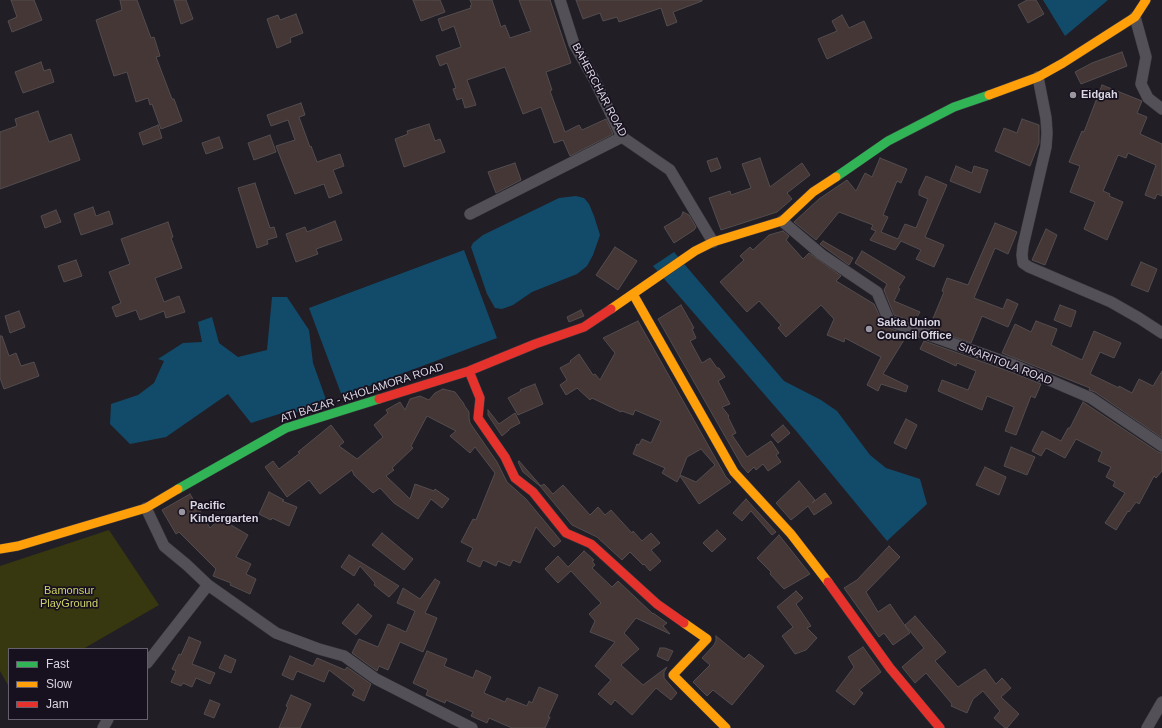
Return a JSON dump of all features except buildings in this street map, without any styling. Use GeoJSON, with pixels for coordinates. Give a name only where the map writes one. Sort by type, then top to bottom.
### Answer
{"type":"FeatureCollection","features":[{"type":"Feature","properties":{"kind":"main road"},"geometry":{"type":"LineString","coordinates":[[713,242],[782,221],[813,192],[888,141],[954,107],[1038,78],[1135,17],[1146,0]]}},
{"type":"Feature","properties":{"kind":"main road","name":"ATI BAZAR - KHOLAMORA ROAD"},"geometry":{"type":"LineString","coordinates":[[0,549],[18,546],[146,508],[286,428],[469,371],[536,344],[584,327],[642,289],[695,251],[713,242]]}},
{"type":"Feature","properties":{"kind":"main road"},"geometry":{"type":"LineString","coordinates":[[634,294],[734,472],[791,534],[890,668],[940,728]]}},
{"type":"Feature","properties":{"kind":"main road"},"geometry":{"type":"LineString","coordinates":[[469,371],[480,398],[478,418],[501,451],[516,478],[533,492],[566,533],[591,544],[657,604],[707,639],[674,675],[726,728]]}},
{"type":"Feature","properties":{"kind":"street","name":"BAHERCHAR ROAD"},"geometry":{"type":"LineString","coordinates":[[560,0],[574,44],[594,79],[622,137],[670,170],[713,242]]}},
{"type":"Feature","properties":{"kind":"street"},"geometry":{"type":"LineString","coordinates":[[1135,17],[1146,57],[1141,84],[1148,98],[1162,109]]}},
{"type":"Feature","properties":{"kind":"street"},"geometry":{"type":"LineString","coordinates":[[1038,78],[1046,118],[1046,147],[1023,246],[1023,263],[1029,267],[1111,302],[1162,333]]}},
{"type":"Feature","properties":{"kind":"street"},"geometry":{"type":"LineString","coordinates":[[470,214],[622,137]]}},
{"type":"Feature","properties":{"kind":"street","name":"SIKARITOLA ROAD"},"geometry":{"type":"LineString","coordinates":[[782,221],[822,255],[877,292],[889,321],[1014,365],[1092,398],[1162,446]]}},
{"type":"Feature","properties":{"kind":"street"},"geometry":{"type":"LineString","coordinates":[[146,508],[164,546],[208,585],[276,633],[319,649],[344,656],[376,679],[472,728]]}},
{"type":"Feature","properties":{"kind":"street"},"geometry":{"type":"LineString","coordinates":[[148,662],[208,585]]}},
{"type":"Feature","properties":{"kind":"street"},"geometry":{"type":"LineString","coordinates":[[1147,728],[1162,702]]}},
{"type":"Feature","properties":{"kind":"green space","name":"Bamonsur PlayGround"},"geometry":{"type":"Polygon","coordinates":[[[109,530],[159,605],[85,648],[8,648],[8,685],[0,671],[0,566],[109,530]]]}},
{"type":"Feature","properties":{"kind":"water"},"geometry":{"type":"Polygon","coordinates":[[[1043,0],[1108,0],[1065,36],[1043,0]]]}},
{"type":"Feature","properties":{"kind":"water"},"geometry":{"type":"Polygon","coordinates":[[[576,196],[584,198],[589,204],[600,235],[593,255],[587,266],[577,274],[532,292],[513,305],[502,309],[495,308],[487,294],[471,247],[473,243],[483,235],[559,198],[576,196]]]}},
{"type":"Feature","properties":{"kind":"water"},"geometry":{"type":"Polygon","coordinates":[[[464,250],[497,338],[342,396],[309,308],[464,250]]]}},
{"type":"Feature","properties":{"kind":"water"},"geometry":{"type":"Polygon","coordinates":[[[674,252],[784,381],[821,400],[837,411],[870,455],[886,468],[920,479],[927,504],[887,541],[797,432],[653,266],[674,252]]]}},
{"type":"Feature","properties":{"kind":"water"},"geometry":{"type":"Polygon","coordinates":[[[272,297],[287,297],[309,330],[313,363],[329,408],[279,414],[251,423],[228,394],[166,437],[130,444],[110,424],[111,404],[138,395],[154,383],[164,361],[158,359],[183,343],[202,342],[198,322],[212,317],[219,343],[238,357],[267,350],[272,297]]]}},
{"type":"Feature","properties":{"kind":"traffic: fast"},"geometry":{"type":"LineString","coordinates":[[836,177],[888,141],[954,107],[989,95]]}},
{"type":"Feature","properties":{"kind":"traffic: fast"},"geometry":{"type":"LineString","coordinates":[[178,489],[286,428],[379,399]]}},
{"type":"Feature","properties":{"kind":"traffic: slow"},"geometry":{"type":"LineString","coordinates":[[989,95],[1038,77],[1063,63],[1135,17],[1146,0]]}},
{"type":"Feature","properties":{"kind":"traffic: slow"},"geometry":{"type":"LineString","coordinates":[[611,309],[695,251],[713,242],[782,221],[813,192],[836,177]]}},
{"type":"Feature","properties":{"kind":"traffic: slow"},"geometry":{"type":"LineString","coordinates":[[633,294],[734,472],[791,534],[828,582]]}},
{"type":"Feature","properties":{"kind":"traffic: slow"},"geometry":{"type":"LineString","coordinates":[[0,549],[18,546],[146,508],[178,489]]}},
{"type":"Feature","properties":{"kind":"traffic: slow"},"geometry":{"type":"LineString","coordinates":[[684,623],[707,639],[673,675],[726,728]]}},
{"type":"Feature","properties":{"kind":"traffic: jam"},"geometry":{"type":"LineString","coordinates":[[379,399],[469,371],[535,344],[584,327],[611,309]]}},
{"type":"Feature","properties":{"kind":"traffic: jam"},"geometry":{"type":"LineString","coordinates":[[469,371],[480,398],[478,418],[505,457],[515,478],[533,492],[566,533],[591,544],[657,604],[684,623]]}},
{"type":"Feature","properties":{"kind":"traffic: jam"},"geometry":{"type":"LineString","coordinates":[[828,582],[890,668],[940,728]]}},
{"type":"Feature","properties":{"kind":"place","name":"Eidgah"},"geometry":{"type":"Point","coordinates":[1073,95]}},
{"type":"Feature","properties":{"kind":"place","name":"Sakta Union Council Office"},"geometry":{"type":"Point","coordinates":[869,329]}},
{"type":"Feature","properties":{"kind":"place","name":"Pacific Kindergarten"},"geometry":{"type":"Point","coordinates":[182,512]}}]}
